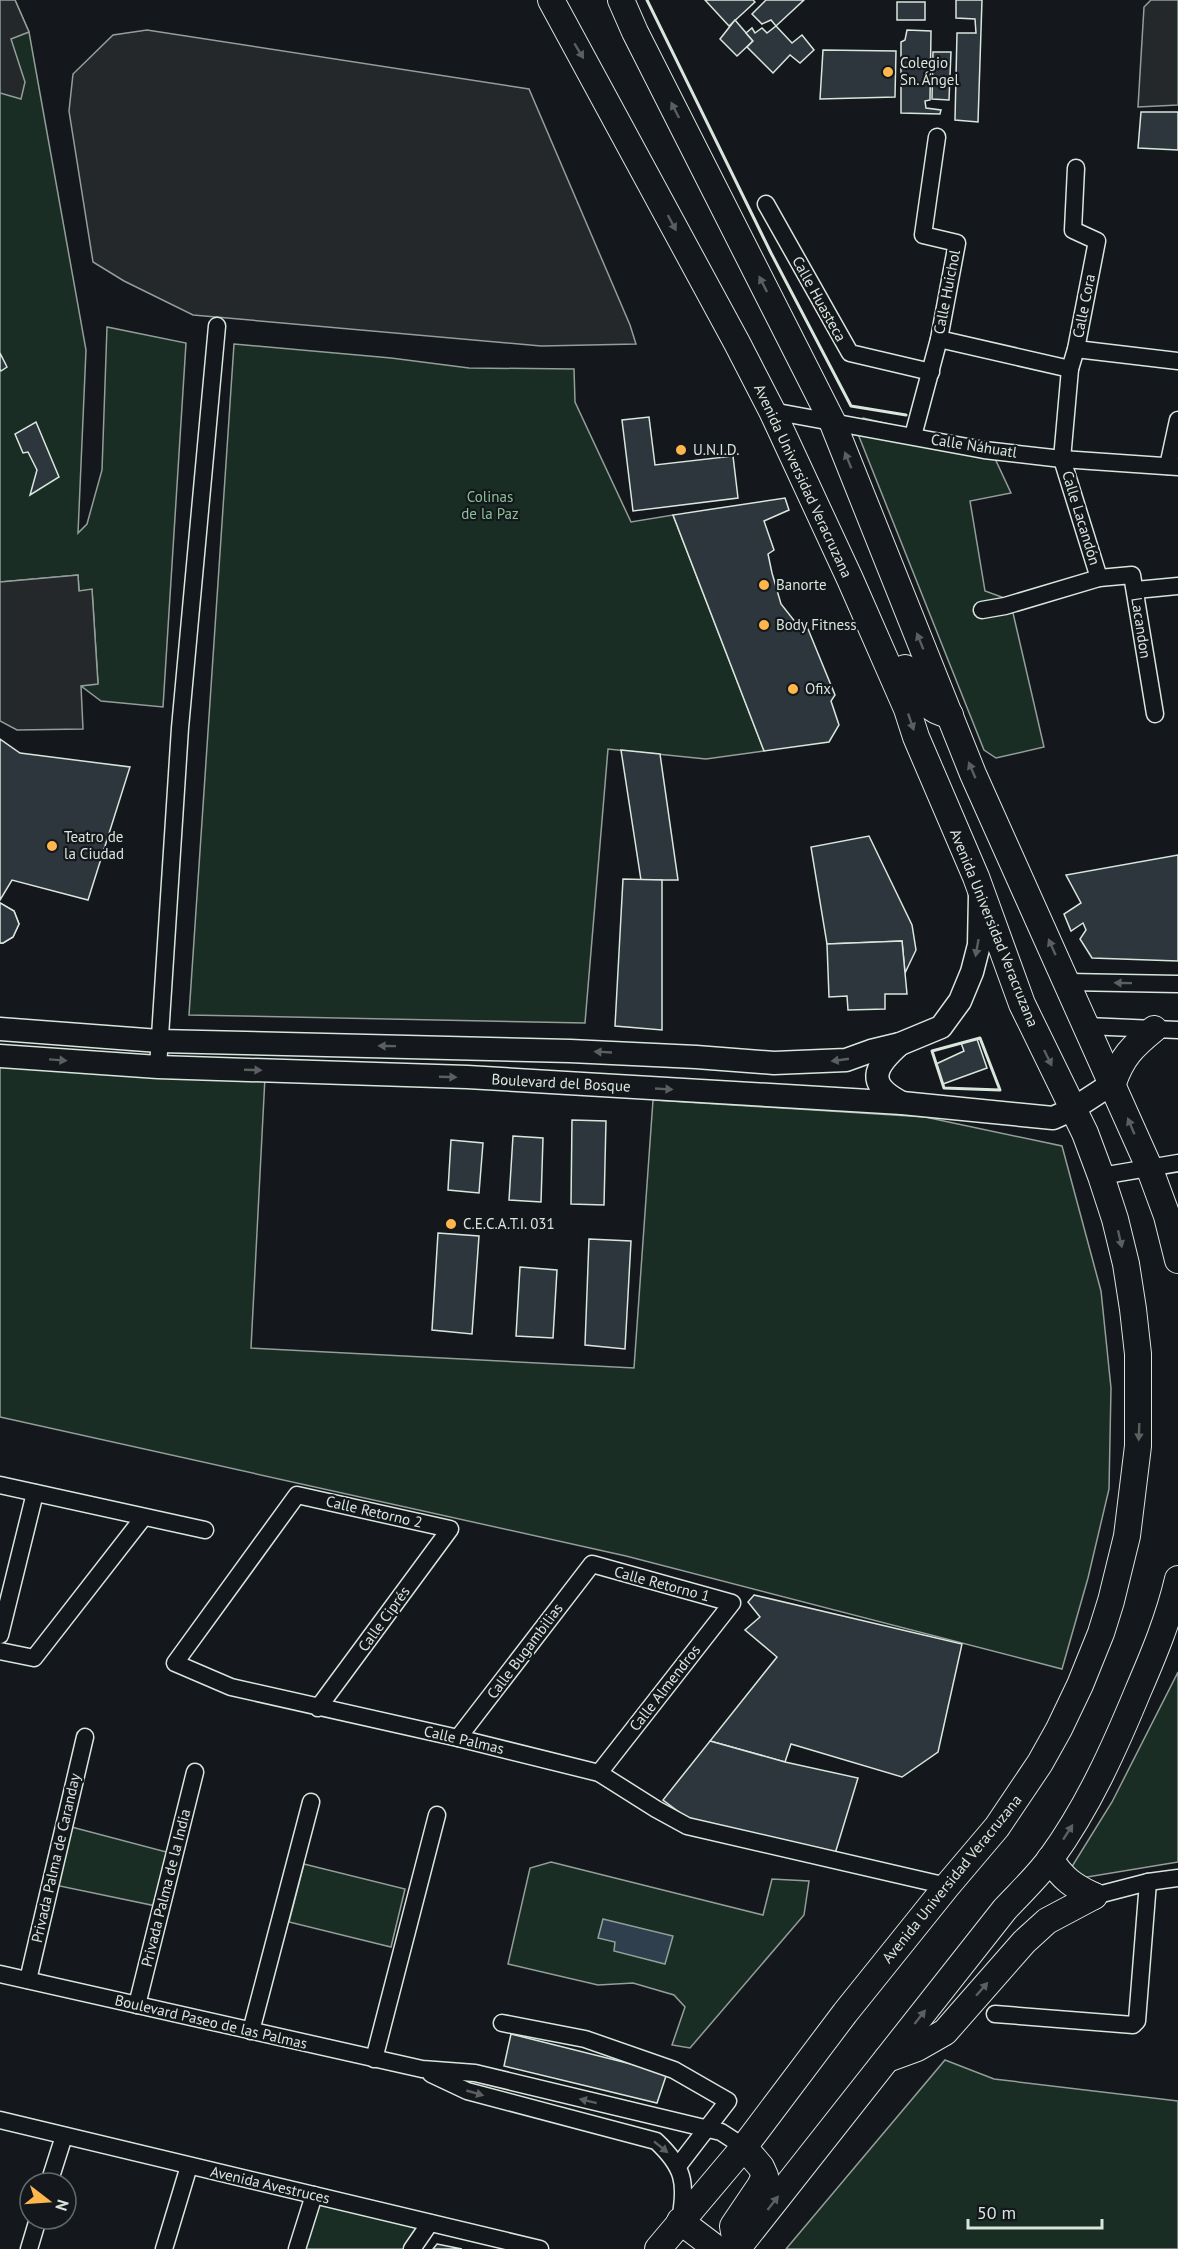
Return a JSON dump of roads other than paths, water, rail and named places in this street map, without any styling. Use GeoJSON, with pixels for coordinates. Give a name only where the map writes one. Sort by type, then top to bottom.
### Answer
{"type":"FeatureCollection","features":[{"type":"Feature","properties":{"kind":"main road","name":"Avenida Universidad Veracruzana"},"geometry":{"type":"LineString","coordinates":[[550,0],[772,411],[907,709],[916,737],[980,890],[1022,1004],[1085,1133],[1101,1176],[1126,1264],[1138,1354],[1138,1446],[1127,1536],[1101,1633],[1076,1695],[1059,1729],[1014,1803],[973,1857],[947,1886],[782,2093],[744,2146],[658,2249]]}},
{"type":"Feature","properties":{"kind":"main road"},"geometry":{"type":"LineString","coordinates":[[621,0],[635,32],[832,421],[978,784],[1172,1214],[1178,1260]]}},
{"type":"Feature","properties":{"kind":"main road"},"geometry":{"type":"LineString","coordinates":[[880,650],[898,656],[922,700],[929,708],[938,713],[950,715]]}},
{"type":"Feature","properties":{"kind":"main road","name":"Boulevard del Bosque"},"geometry":{"type":"LineString","coordinates":[[0,1029],[159,1041],[570,1051],[774,1063],[846,1060],[900,1044],[942,1027],[960,1001],[972,972],[979,945],[980,890]]}},
{"type":"Feature","properties":{"kind":"main road"},"geometry":{"type":"LineString","coordinates":[[1113,1083],[1119,1065],[1131,1047],[1166,1030]]}},
{"type":"Feature","properties":{"kind":"main road"},"geometry":{"type":"LineString","coordinates":[[900,1044],[880,1063],[877,1075],[878,1084],[886,1094],[902,1103]]}},
{"type":"Feature","properties":{"kind":"main road","name":"Boulevard del Bosque"},"geometry":{"type":"LineString","coordinates":[[0,1056],[158,1066],[467,1077],[902,1103],[1053,1118],[1073,1109],[1113,1083]]}},
{"type":"Feature","properties":{"kind":"main road"},"geometry":{"type":"LineString","coordinates":[[731,2248],[887,2060],[1005,1909],[1050,1859],[1081,1812],[1119,1737],[1156,1648],[1172,1604],[1178,1579]]}},
{"type":"Feature","properties":{"kind":"main road"},"geometry":{"type":"LineString","coordinates":[[1156,1648],[1178,1619]]}},
{"type":"Feature","properties":{"kind":"main road"},"geometry":{"type":"LineString","coordinates":[[1050,1859],[1061,1875],[1073,1886],[1094,1896]]}},
{"type":"Feature","properties":{"kind":"main road"},"geometry":{"type":"LineString","coordinates":[[887,2060],[917,2048],[945,2032],[1024,1942],[1047,1921],[1094,1896]]}},
{"type":"Feature","properties":{"kind":"main road"},"geometry":{"type":"LineString","coordinates":[[731,2248],[733,2226],[765,2176],[761,2167],[744,2146]]}},
{"type":"Feature","properties":{"kind":"main road"},"geometry":{"type":"LineString","coordinates":[[680,2222],[731,2248]]}},
{"type":"Feature","properties":{"kind":"street","name":"Calle Huichol"},"geometry":{"type":"LineString","coordinates":[[913,436],[939,339],[957,243],[923,235],[938,137]]}},
{"type":"Feature","properties":{"kind":"street","name":"Calle Cora"},"geometry":{"type":"LineString","coordinates":[[1062,459],[1070,369],[1097,241],[1073,230],[1076,168]]}},
{"type":"Feature","properties":{"kind":"street","name":"Calle Huasteca"},"geometry":{"type":"LineString","coordinates":[[766,204],[850,353],[931,372]]}},
{"type":"Feature","properties":{"kind":"street"},"geometry":{"type":"LineString","coordinates":[[158,1066],[180,728],[217,326]]}},
{"type":"Feature","properties":{"kind":"street"},"geometry":{"type":"LineString","coordinates":[[939,339],[1070,369]]}},
{"type":"Feature","properties":{"kind":"street"},"geometry":{"type":"LineString","coordinates":[[1076,349],[1178,362]]}},
{"type":"Feature","properties":{"kind":"street","name":"Calle Náhuatl"},"geometry":{"type":"LineString","coordinates":[[772,411],[984,450],[1062,459],[1173,467]]}},
{"type":"Feature","properties":{"kind":"street"},"geometry":{"type":"LineString","coordinates":[[1173,467],[1178,420]]}},
{"type":"Feature","properties":{"kind":"street","name":"Calle Lacandón"},"geometry":{"type":"LineString","coordinates":[[1062,459],[1099,578]]}},
{"type":"Feature","properties":{"kind":"street","name":"Lacandon"},"geometry":{"type":"LineString","coordinates":[[1099,578],[1132,575],[1155,714]]}},
{"type":"Feature","properties":{"kind":"street"},"geometry":{"type":"LineString","coordinates":[[982,610],[1005,606],[1099,578]]}},
{"type":"Feature","properties":{"kind":"street"},"geometry":{"type":"LineString","coordinates":[[1136,590],[1178,586]]}},
{"type":"Feature","properties":{"kind":"street"},"geometry":{"type":"LineString","coordinates":[[1068,982],[1178,984]]}},
{"type":"Feature","properties":{"kind":"street"},"geometry":{"type":"LineString","coordinates":[[1087,1026],[1166,1030]]}},
{"type":"Feature","properties":{"kind":"street"},"geometry":{"type":"LineString","coordinates":[[1101,1176],[1178,1163]]}},
{"type":"Feature","properties":{"kind":"street"},"geometry":{"type":"LineString","coordinates":[[0,1485],[205,1530]]}},
{"type":"Feature","properties":{"kind":"street"},"geometry":{"type":"LineString","coordinates":[[0,1635],[35,1493]]}},
{"type":"Feature","properties":{"kind":"street","name":"Calle Palmas"},"geometry":{"type":"LineString","coordinates":[[297,1495],[175,1663],[231,1687],[458,1738],[599,1773],[687,1826],[947,1886]]}},
{"type":"Feature","properties":{"kind":"street","name":"Calle Retorno 2"},"geometry":{"type":"LineString","coordinates":[[297,1495],[450,1529]]}},
{"type":"Feature","properties":{"kind":"street"},"geometry":{"type":"LineString","coordinates":[[0,1651],[34,1658],[143,1518]]}},
{"type":"Feature","properties":{"kind":"street","name":"Calle Ciprés"},"geometry":{"type":"LineString","coordinates":[[318,1708],[450,1529]]}},
{"type":"Feature","properties":{"kind":"street","name":"Calle Retorno 1"},"geometry":{"type":"LineString","coordinates":[[592,1564],[732,1603]]}},
{"type":"Feature","properties":{"kind":"street","name":"Calle Bugambilias"},"geometry":{"type":"LineString","coordinates":[[458,1738],[592,1564]]}},
{"type":"Feature","properties":{"kind":"street","name":"Calle Almendros"},"geometry":{"type":"LineString","coordinates":[[599,1773],[732,1603]]}},
{"type":"Feature","properties":{"kind":"street","name":"Privada Palma de Caranday"},"geometry":{"type":"LineString","coordinates":[[28,1980],[85,1737]]}},
{"type":"Feature","properties":{"kind":"street","name":"Privada Palma de la India"},"geometry":{"type":"LineString","coordinates":[[137,2005],[195,1772]]}},
{"type":"Feature","properties":{"kind":"street"},"geometry":{"type":"LineString","coordinates":[[251,2031],[311,1802]]}},
{"type":"Feature","properties":{"kind":"street"},"geometry":{"type":"LineString","coordinates":[[374,2059],[437,1815]]}},
{"type":"Feature","properties":{"kind":"street"},"geometry":{"type":"LineString","coordinates":[[1094,1896],[1148,1882],[1178,1878]]}},
{"type":"Feature","properties":{"kind":"street"},"geometry":{"type":"LineString","coordinates":[[995,2014],[1133,2025],[1137,2021],[1148,1882]]}},
{"type":"Feature","properties":{"kind":"street","name":"Boulevard Paseo de las Palmas"},"geometry":{"type":"LineString","coordinates":[[0,1974],[374,2059],[422,2069],[475,2073],[721,2132],[744,2146]]}},
{"type":"Feature","properties":{"kind":"street"},"geometry":{"type":"LineString","coordinates":[[502,2023],[585,2038],[674,2070],[728,2101],[678,2166]]}},
{"type":"Feature","properties":{"kind":"street","name":"Boulevard Paseo de las Palmas"},"geometry":{"type":"LineString","coordinates":[[422,2069],[467,2091],[656,2141],[672,2156],[684,2181],[684,2200],[680,2222]]}},
{"type":"Feature","properties":{"kind":"street","name":"Avenida Avestruces"},"geometry":{"type":"LineString","coordinates":[[0,2121],[540,2249]]}},
{"type":"Feature","properties":{"kind":"street"},"geometry":{"type":"LineString","coordinates":[[53,2171],[64,2136]]}},
{"type":"Feature","properties":{"kind":"street"},"geometry":{"type":"LineString","coordinates":[[164,2249],[189,2166]]}},
{"type":"Feature","properties":{"kind":"street"},"geometry":{"type":"LineString","coordinates":[[297,2249],[314,2195]]}},
{"type":"Feature","properties":{"kind":"street"},"geometry":{"type":"LineString","coordinates":[[412,2249],[430,2223]]}},
{"type":"Feature","properties":{"kind":"street"},"geometry":{"type":"LineString","coordinates":[[29,2249],[34,2231]]}},
{"type":"Feature","properties":{"kind":"water"},"geometry":{"type":"Polygon","coordinates":[[[603,1919],[673,1936],[665,1964],[614,1951],[615,1942],[598,1938],[603,1919]]]}},
{"type":"Feature","properties":{"kind":"place","name":"Colegio Sn. Ángel"},"geometry":{"type":"Point","coordinates":[888,72]}},
{"type":"Feature","properties":{"kind":"place","name":"U.N.I.D."},"geometry":{"type":"Point","coordinates":[681,450]}},
{"type":"Feature","properties":{"kind":"place","name":"Banorte"},"geometry":{"type":"Point","coordinates":[764,585]}},
{"type":"Feature","properties":{"kind":"place","name":"Body Fitness"},"geometry":{"type":"Point","coordinates":[764,625]}},
{"type":"Feature","properties":{"kind":"place","name":"Ofix"},"geometry":{"type":"Point","coordinates":[793,689]}},
{"type":"Feature","properties":{"kind":"place","name":"Teatro de la Ciudad"},"geometry":{"type":"Point","coordinates":[52,846]}},
{"type":"Feature","properties":{"kind":"place","name":"C.E.C.A.T.I. 031"},"geometry":{"type":"Point","coordinates":[451,1224]}},
{"type":"Feature","properties":{"kind":"park label","name":"Colinas de la Paz"},"geometry":{"type":"Point","coordinates":[490,506]}}]}
